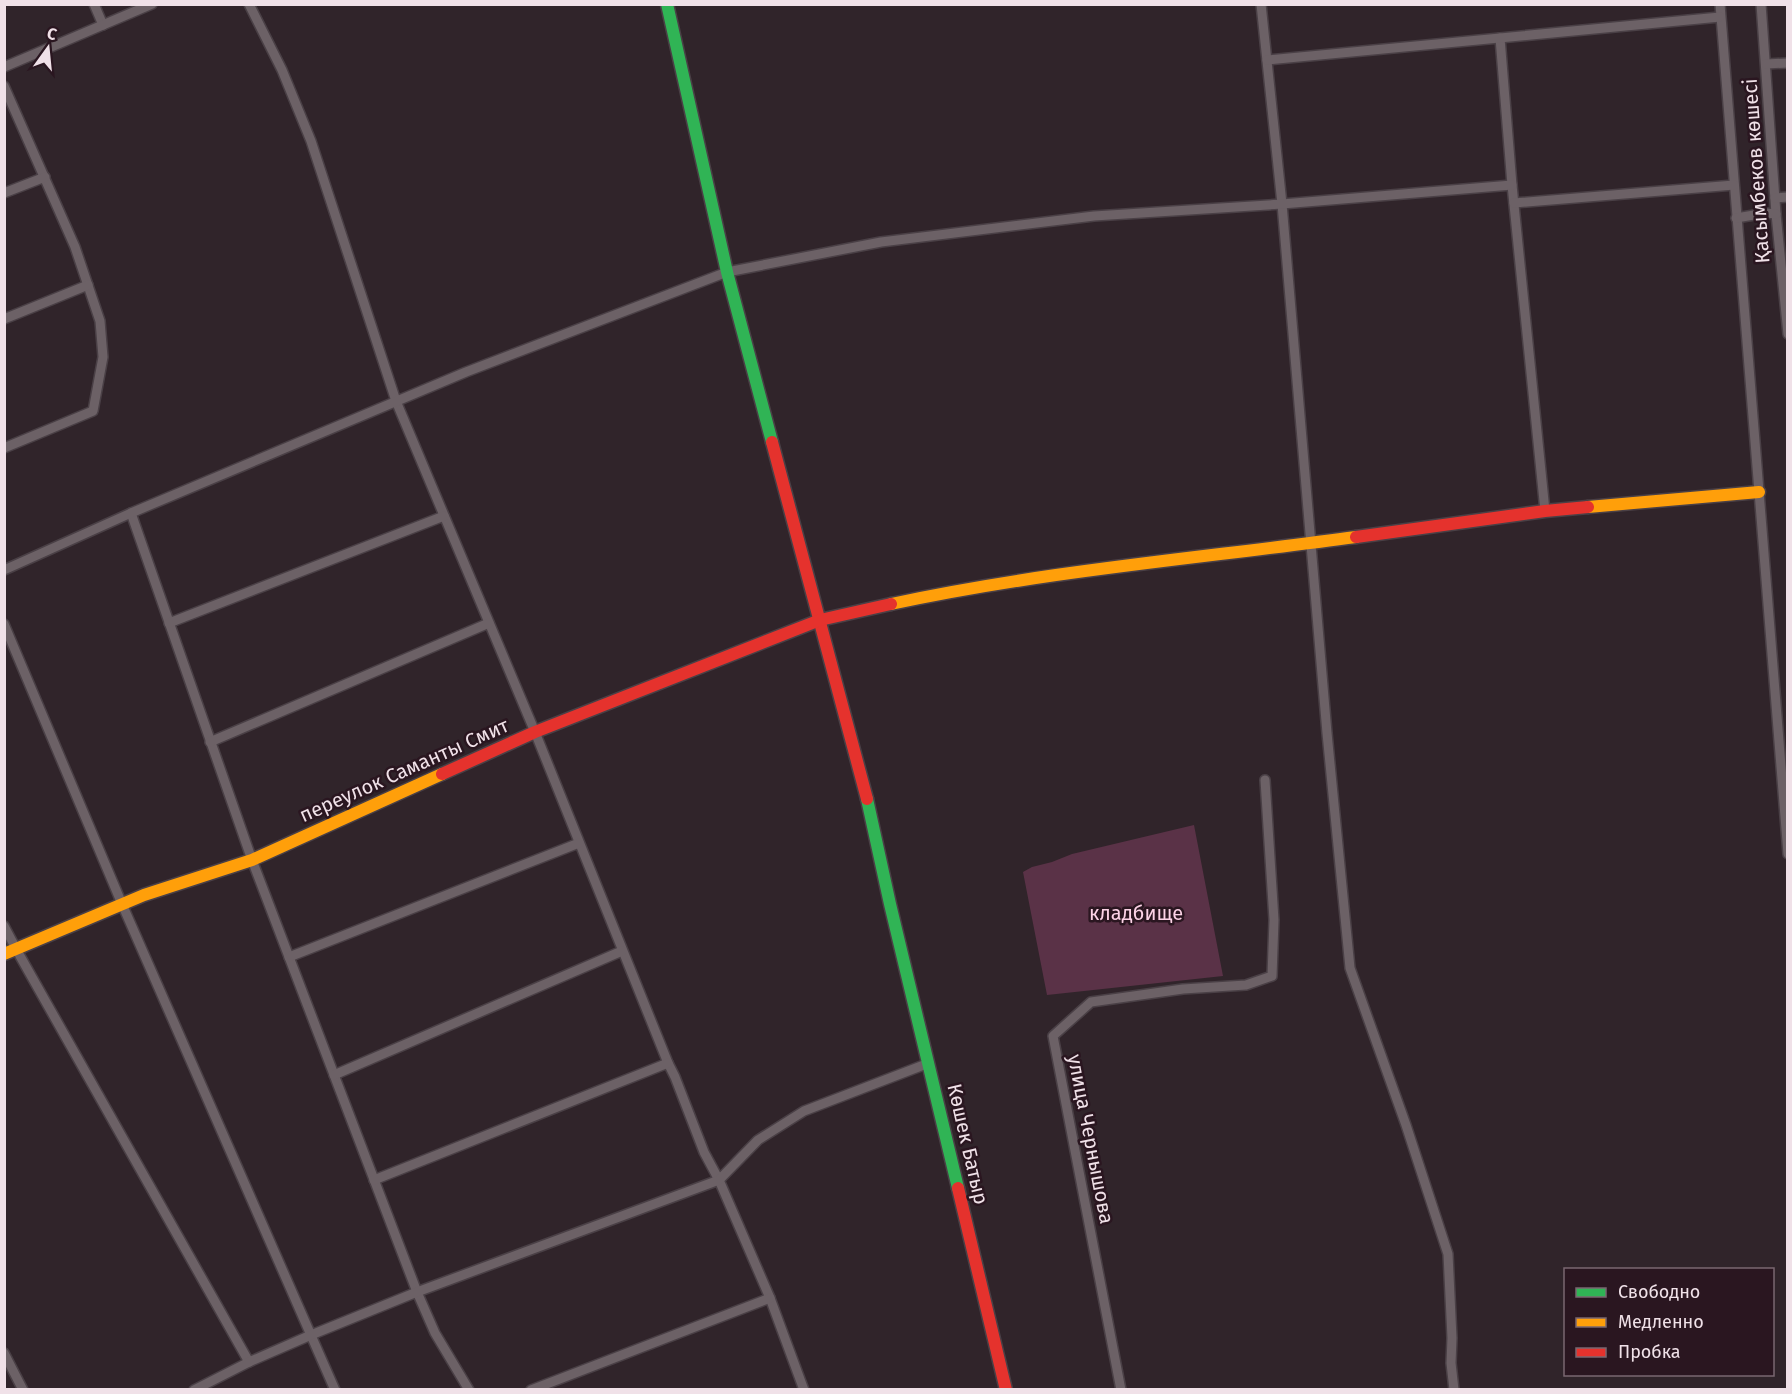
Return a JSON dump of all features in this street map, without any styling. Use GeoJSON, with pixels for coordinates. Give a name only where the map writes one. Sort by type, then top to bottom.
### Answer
{"type":"FeatureCollection","features":[{"type":"Feature","properties":{"kind":"street"},"geometry":{"type":"LineString","coordinates":[[94,4],[104,25]]}},
{"type":"Feature","properties":{"kind":"street"},"geometry":{"type":"LineString","coordinates":[[4,67],[152,4]]}},
{"type":"Feature","properties":{"kind":"street"},"geometry":{"type":"LineString","coordinates":[[249,4],[282,70],[311,141],[396,401],[535,732],[704,1152],[719,1180],[770,1299],[804,1389]]}},
{"type":"Feature","properties":{"kind":"street","name":"Көшек Батыр"},"geometry":{"type":"LineString","coordinates":[[667,4],[728,272],[863,780],[1006,1389]]}},
{"type":"Feature","properties":{"kind":"street"},"geometry":{"type":"LineString","coordinates":[[1261,4],[1282,204],[1310,543],[1350,969],[1406,1125],[1448,1254],[1451,1363],[1454,1389]]}},
{"type":"Feature","properties":{"kind":"street"},"geometry":{"type":"LineString","coordinates":[[1720,4],[1788,855]]}},
{"type":"Feature","properties":{"kind":"street","name":"Қасымбеков көшесі"},"geometry":{"type":"LineString","coordinates":[[1761,4],[1776,214],[1788,334]]}},
{"type":"Feature","properties":{"kind":"street"},"geometry":{"type":"LineString","coordinates":[[1267,60],[1720,17]]}},
{"type":"Feature","properties":{"kind":"street"},"geometry":{"type":"LineString","coordinates":[[1500,38],[1512,185],[1545,511]]}},
{"type":"Feature","properties":{"kind":"street"},"geometry":{"type":"LineString","coordinates":[[1766,64],[1788,63]]}},
{"type":"Feature","properties":{"kind":"street"},"geometry":{"type":"LineString","coordinates":[[4,86],[75,247],[100,321],[103,357],[93,411],[4,448]]}},
{"type":"Feature","properties":{"kind":"street"},"geometry":{"type":"LineString","coordinates":[[4,193],[45,177]]}},
{"type":"Feature","properties":{"kind":"street"},"geometry":{"type":"LineString","coordinates":[[4,570],[131,513],[396,401],[728,272],[881,242],[1094,216],[1282,204],[1512,185]]}},
{"type":"Feature","properties":{"kind":"street"},"geometry":{"type":"LineString","coordinates":[[1514,203],[1734,185]]}},
{"type":"Feature","properties":{"kind":"street"},"geometry":{"type":"LineString","coordinates":[[1775,198],[1788,197]]}},
{"type":"Feature","properties":{"kind":"street"},"geometry":{"type":"LineString","coordinates":[[1736,218],[1766,213],[1776,214]]}},
{"type":"Feature","properties":{"kind":"street"},"geometry":{"type":"LineString","coordinates":[[4,319],[88,285]]}},
{"type":"Feature","properties":{"kind":"street","name":"переулок Саманты Смит"},"geometry":{"type":"LineString","coordinates":[[10,951],[144,895],[252,861],[535,732],[820,620],[943,593],[1188,557],[1545,511],[1759,492]]}},
{"type":"Feature","properties":{"kind":"street"},"geometry":{"type":"LineString","coordinates":[[131,513],[252,861],[417,1292],[435,1333],[469,1389]]}},
{"type":"Feature","properties":{"kind":"street"},"geometry":{"type":"LineString","coordinates":[[169,624],[444,516]]}},
{"type":"Feature","properties":{"kind":"street"},"geometry":{"type":"LineString","coordinates":[[210,742],[489,623]]}},
{"type":"Feature","properties":{"kind":"street"},"geometry":{"type":"LineString","coordinates":[[4,624],[122,904],[335,1389]]}},
{"type":"Feature","properties":{"kind":"street","name":"улица Чернышова"},"geometry":{"type":"LineString","coordinates":[[1121,1389],[1053,1036],[1090,1002],[1183,989],[1246,986],[1272,976],[1274,920],[1265,780]]}},
{"type":"Feature","properties":{"kind":"street"},"geometry":{"type":"LineString","coordinates":[[289,957],[579,843]]}},
{"type":"Feature","properties":{"kind":"street"},"geometry":{"type":"LineString","coordinates":[[4,926],[10,951],[249,1362]]}},
{"type":"Feature","properties":{"kind":"street"},"geometry":{"type":"LineString","coordinates":[[334,1075],[622,951]]}},
{"type":"Feature","properties":{"kind":"street"},"geometry":{"type":"LineString","coordinates":[[374,1180],[668,1063]]}},
{"type":"Feature","properties":{"kind":"street"},"geometry":{"type":"LineString","coordinates":[[194,1389],[310,1335],[417,1292],[719,1180],[758,1140],[804,1111],[929,1064]]}},
{"type":"Feature","properties":{"kind":"street"},"geometry":{"type":"LineString","coordinates":[[531,1389],[770,1299]]}},
{"type":"Feature","properties":{"kind":"street"},"geometry":{"type":"LineString","coordinates":[[4,1353],[23,1389]]}},
{"type":"Feature","properties":{"kind":"green space","name":"кладбище"},"geometry":{"type":"Polygon","coordinates":[[[1194,825],[1223,976],[1047,995],[1023,872],[1072,854],[1194,825]]]}},
{"type":"Feature","properties":{"kind":"traffic: fast"},"geometry":{"type":"LineString","coordinates":[[667,4],[727,272],[772,442]]}},
{"type":"Feature","properties":{"kind":"traffic: fast"},"geometry":{"type":"LineString","coordinates":[[867,799],[958,1188]]}},
{"type":"Feature","properties":{"kind":"traffic: slow"},"geometry":{"type":"LineString","coordinates":[[1588,507],[1759,492]]}},
{"type":"Feature","properties":{"kind":"traffic: slow"},"geometry":{"type":"LineString","coordinates":[[891,604],[1064,574],[1356,537]]}},
{"type":"Feature","properties":{"kind":"traffic: slow"},"geometry":{"type":"LineString","coordinates":[[4,954],[144,895],[252,860],[442,774]]}},
{"type":"Feature","properties":{"kind":"traffic: jam"},"geometry":{"type":"LineString","coordinates":[[772,442],[867,799]]}},
{"type":"Feature","properties":{"kind":"traffic: jam"},"geometry":{"type":"LineString","coordinates":[[1356,537],[1588,507]]}},
{"type":"Feature","properties":{"kind":"traffic: jam"},"geometry":{"type":"LineString","coordinates":[[442,774],[535,732],[820,620],[891,604]]}},
{"type":"Feature","properties":{"kind":"traffic: jam"},"geometry":{"type":"LineString","coordinates":[[958,1188],[1006,1390]]}}]}
